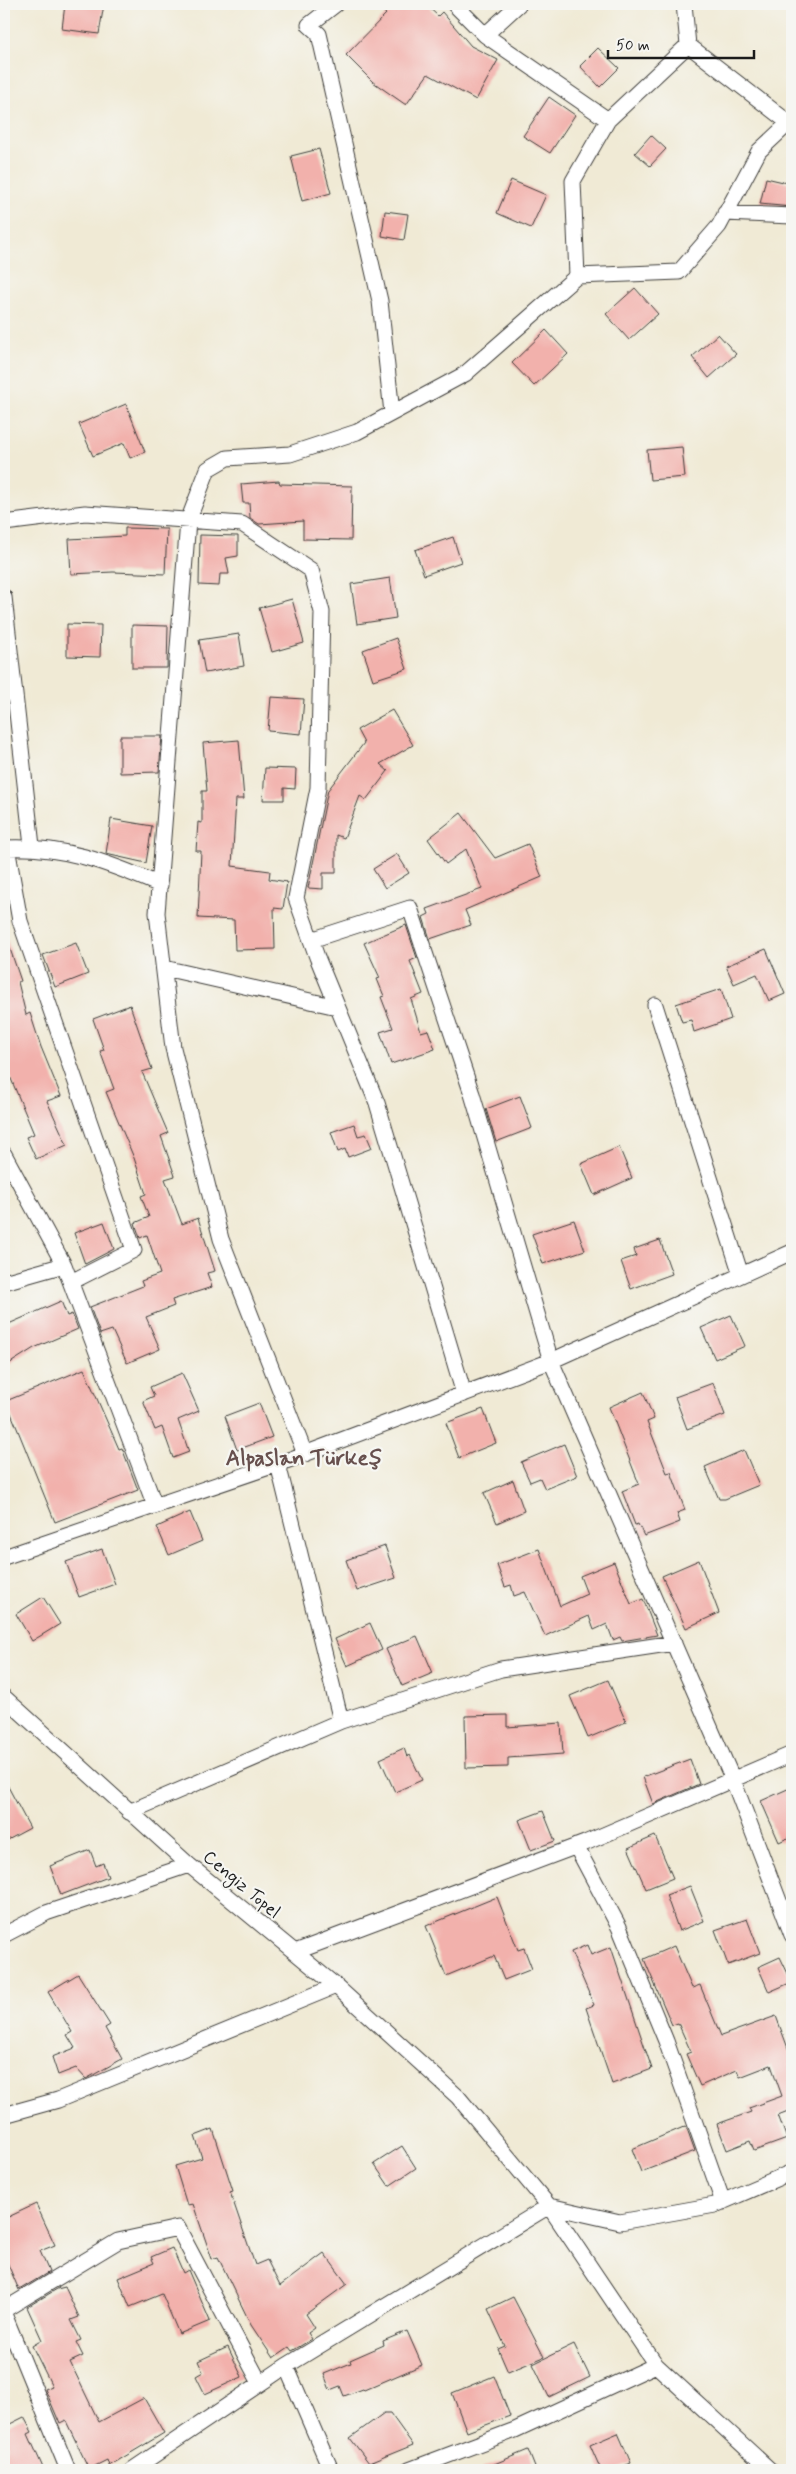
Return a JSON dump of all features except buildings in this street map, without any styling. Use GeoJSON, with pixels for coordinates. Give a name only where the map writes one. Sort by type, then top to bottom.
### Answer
{"type":"FeatureCollection","features":[{"type":"Feature","properties":{"kind":"street"},"geometry":{"type":"LineString","coordinates":[[336,4],[309,25],[319,34],[380,301],[392,413]]}},
{"type":"Feature","properties":{"kind":"street"},"geometry":{"type":"LineString","coordinates":[[454,4],[485,35],[608,120]]}},
{"type":"Feature","properties":{"kind":"street"},"geometry":{"type":"LineString","coordinates":[[485,35],[519,4]]}},
{"type":"Feature","properties":{"kind":"street"},"geometry":{"type":"LineString","coordinates":[[305,1454],[221,1240],[173,1048],[157,913],[188,521],[208,469],[227,458],[290,454],[357,432],[465,374],[577,276],[679,272],[718,226],[759,151],[790,121],[688,45],[684,4]]}},
{"type":"Feature","properties":{"kind":"street"},"geometry":{"type":"LineString","coordinates":[[577,276],[573,181],[608,120],[688,45]]}},
{"type":"Feature","properties":{"kind":"street"},"geometry":{"type":"LineString","coordinates":[[725,213],[792,216]]}},
{"type":"Feature","properties":{"kind":"street"},"geometry":{"type":"LineString","coordinates":[[4,523],[85,513],[242,524],[311,570],[322,612],[318,788],[296,898],[377,1103],[464,1394]]}},
{"type":"Feature","properties":{"kind":"street"},"geometry":{"type":"LineString","coordinates":[[4,596],[32,846]]}},
{"type":"Feature","properties":{"kind":"street"},"geometry":{"type":"LineString","coordinates":[[71,1282],[134,1250],[20,922],[5,847],[32,846],[104,861],[160,884]]}},
{"type":"Feature","properties":{"kind":"street"},"geometry":{"type":"LineString","coordinates":[[311,940],[410,908],[472,1094],[551,1361],[733,1780],[792,1935]]}},
{"type":"Feature","properties":{"kind":"street"},"geometry":{"type":"LineString","coordinates":[[164,968],[338,1007]]}},
{"type":"Feature","properties":{"kind":"street"},"geometry":{"type":"LineString","coordinates":[[655,1005],[741,1276]]}},
{"type":"Feature","properties":{"kind":"street"},"geometry":{"type":"LineString","coordinates":[[4,1154],[64,1264],[155,1506]]}},
{"type":"Feature","properties":{"kind":"street"},"geometry":{"type":"LineString","coordinates":[[4,1557],[278,1464],[551,1361],[792,1252]]}},
{"type":"Feature","properties":{"kind":"street"},"geometry":{"type":"LineString","coordinates":[[4,1282],[64,1264]]}},
{"type":"Feature","properties":{"kind":"street"},"geometry":{"type":"LineString","coordinates":[[278,1464],[341,1721]]}},
{"type":"Feature","properties":{"kind":"street"},"geometry":{"type":"LineString","coordinates":[[129,1812],[341,1721],[501,1669],[674,1643]]}},
{"type":"Feature","properties":{"kind":"street","name":"Cengiz Topel"},"geometry":{"type":"LineString","coordinates":[[7,1707],[189,1865],[336,1986],[458,2097],[549,2206],[656,2365],[770,2470]]}},
{"type":"Feature","properties":{"kind":"street"},"geometry":{"type":"LineString","coordinates":[[295,1952],[576,1846],[792,1754]]}},
{"type":"Feature","properties":{"kind":"street"},"geometry":{"type":"LineString","coordinates":[[576,1846],[619,1926],[666,2041],[723,2202]]}},
{"type":"Feature","properties":{"kind":"street"},"geometry":{"type":"LineString","coordinates":[[4,1935],[46,1913],[189,1865]]}},
{"type":"Feature","properties":{"kind":"street"},"geometry":{"type":"LineString","coordinates":[[4,2115],[58,2100],[336,1986]]}},
{"type":"Feature","properties":{"kind":"street"},"geometry":{"type":"LineString","coordinates":[[132,2470],[286,2366],[549,2206],[620,2222],[715,2206],[792,2172]]}},
{"type":"Feature","properties":{"kind":"street"},"geometry":{"type":"LineString","coordinates":[[4,2310],[118,2241],[178,2228],[260,2383]]}},
{"type":"Feature","properties":{"kind":"street"},"geometry":{"type":"LineString","coordinates":[[4,2314],[68,2470]]}},
{"type":"Feature","properties":{"kind":"street"},"geometry":{"type":"LineString","coordinates":[[409,2470],[515,2430],[656,2365]]}},
{"type":"Feature","properties":{"kind":"street"},"geometry":{"type":"LineString","coordinates":[[286,2366],[331,2470]]}},
{"type":"Feature","properties":{"kind":"district","name":"Alpaslan Türkeş"},"geometry":{"type":"Point","coordinates":[304,1457]}}]}
